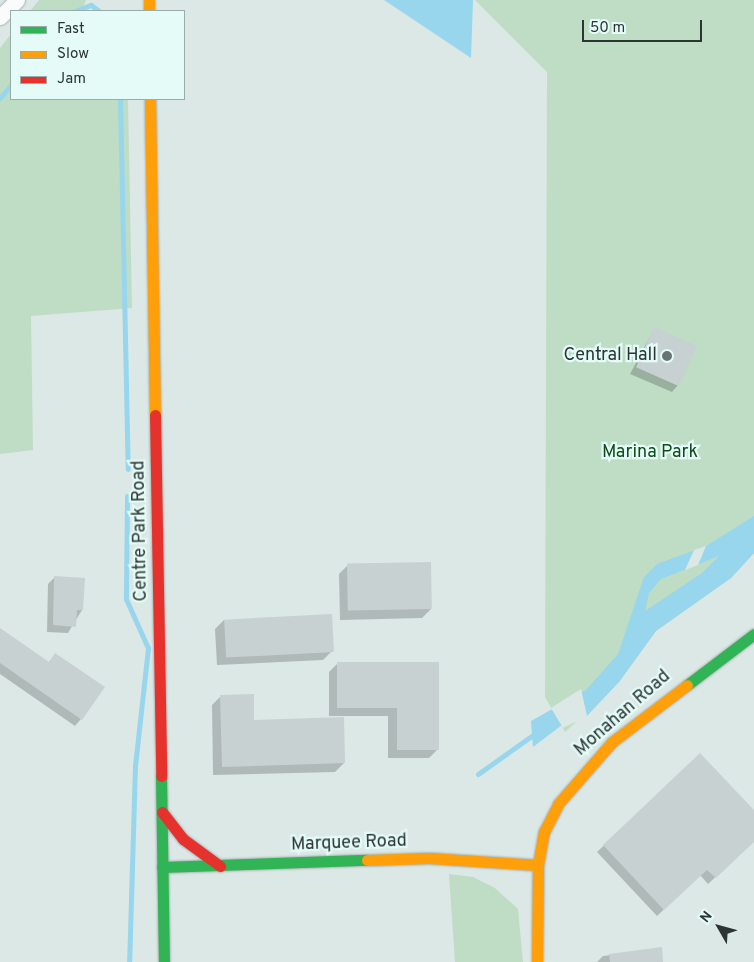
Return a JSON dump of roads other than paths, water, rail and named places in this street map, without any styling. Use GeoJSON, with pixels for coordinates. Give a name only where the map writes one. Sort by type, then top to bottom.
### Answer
{"type":"FeatureCollection","features":[{"type":"Feature","properties":{"kind":"street"},"geometry":{"type":"LineString","coordinates":[[0,17],[17,0]]}},
{"type":"Feature","properties":{"kind":"street","name":"Centre Park Road"},"geometry":{"type":"LineString","coordinates":[[150,100],[164,962]]}},
{"type":"Feature","properties":{"kind":"street","name":"Monahan Road"},"geometry":{"type":"LineString","coordinates":[[537,962],[538,865],[547,825],[584,771],[649,710],[754,634]]}},
{"type":"Feature","properties":{"kind":"street"},"geometry":{"type":"LineString","coordinates":[[162,812],[183,839],[220,866]]}},
{"type":"Feature","properties":{"kind":"street","name":"Marquee Road"},"geometry":{"type":"LineString","coordinates":[[162,867],[429,858],[538,865]]}},
{"type":"Feature","properties":{"kind":"water"},"geometry":{"type":"Polygon","coordinates":[[[384,0],[473,0],[471,58],[384,0]]]}},
{"type":"Feature","properties":{"kind":"water"},"geometry":{"type":"Polygon","coordinates":[[[754,516],[754,553],[731,578],[656,631],[619,682],[587,716],[562,725],[533,747],[531,721],[586,690],[618,654],[644,577],[657,564],[706,546],[754,516]],[[719,556],[661,579],[649,593],[645,611],[702,573],[719,556]]]}},
{"type":"Feature","properties":{"kind":"waterway"},"geometry":{"type":"LineString","coordinates":[[78,10],[91,5],[98,10]]}},
{"type":"Feature","properties":{"kind":"waterway"},"geometry":{"type":"LineString","coordinates":[[0,98],[10,86]]}},
{"type":"Feature","properties":{"kind":"waterway"},"geometry":{"type":"LineString","coordinates":[[120,100],[128,469]]}},
{"type":"Feature","properties":{"kind":"waterway"},"geometry":{"type":"LineString","coordinates":[[127,496],[126,599],[148,648],[135,765],[129,962]]}},
{"type":"Feature","properties":{"kind":"waterway"},"geometry":{"type":"LineString","coordinates":[[478,774],[537,732]]}},
{"type":"Feature","properties":{"kind":"place","name":"Central Hall"},"geometry":{"type":"Point","coordinates":[667,356]}},
{"type":"Feature","properties":{"kind":"park label","name":"Marina Park"},"geometry":{"type":"Point","coordinates":[650,453]}}]}
